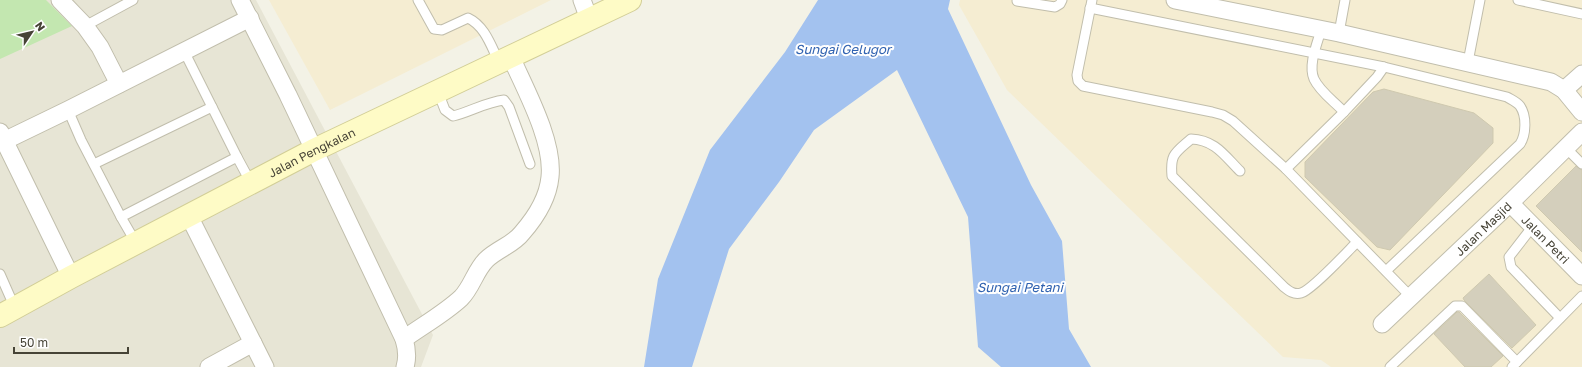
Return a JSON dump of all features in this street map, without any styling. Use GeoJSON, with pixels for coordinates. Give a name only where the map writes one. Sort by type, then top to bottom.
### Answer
{"type":"FeatureCollection","features":[{"type":"Feature","properties":{"kind":"main road","name":"Jalan Pengkalan"},"geometry":{"type":"LineString","coordinates":[[8,312],[71,277],[314,150],[505,59],[585,10],[630,0]]}},
{"type":"Feature","properties":{"kind":"street"},"geometry":{"type":"LineString","coordinates":[[60,0],[85,26],[100,47],[119,84]]}},
{"type":"Feature","properties":{"kind":"street"},"geometry":{"type":"LineString","coordinates":[[240,0],[404,338],[407,358],[405,367]]}},
{"type":"Feature","properties":{"kind":"street"},"geometry":{"type":"LineString","coordinates":[[1175,0],[1201,3],[1339,33],[1551,82],[1564,90],[1582,112]]}},
{"type":"Feature","properties":{"kind":"street"},"geometry":{"type":"LineString","coordinates":[[71,277],[2,136],[68,110],[250,18]]}},
{"type":"Feature","properties":{"kind":"street"},"geometry":{"type":"LineString","coordinates":[[404,338],[461,298],[485,260],[521,234],[540,210],[547,191],[551,160],[543,131],[505,59]]}},
{"type":"Feature","properties":{"kind":"street"},"geometry":{"type":"LineString","coordinates":[[1564,90],[1582,74]]}},
{"type":"Feature","properties":{"kind":"street","name":"Jalan Masjid"},"geometry":{"type":"LineString","coordinates":[[1382,324],[1510,203],[1582,132]]}},
{"type":"Feature","properties":{"kind":"street","name":"Jalan Petri"},"geometry":{"type":"LineString","coordinates":[[1510,203],[1582,276]]}},
{"type":"Feature","properties":{"kind":"street"},"geometry":{"type":"LineString","coordinates":[[189,216],[265,367]]}},
{"type":"Feature","properties":{"kind":"street"},"geometry":{"type":"LineString","coordinates":[[209,367],[253,343]]}},
{"type":"Feature","properties":{"kind":"lane"},"geometry":{"type":"LineString","coordinates":[[85,26],[134,0]]}},
{"type":"Feature","properties":{"kind":"lane"},"geometry":{"type":"LineString","coordinates":[[418,0],[434,29],[442,30],[468,18],[475,22],[484,31],[505,59]]}},
{"type":"Feature","properties":{"kind":"lane"},"geometry":{"type":"LineString","coordinates":[[1017,1],[1055,7],[1060,4],[1062,0]]}},
{"type":"Feature","properties":{"kind":"lane"},"geometry":{"type":"LineString","coordinates":[[1339,33],[1345,0]]}},
{"type":"Feature","properties":{"kind":"lane"},"geometry":{"type":"LineString","coordinates":[[1468,62],[1480,0]]}},
{"type":"Feature","properties":{"kind":"lane"},"geometry":{"type":"LineString","coordinates":[[1518,0],[1582,14]]}},
{"type":"Feature","properties":{"kind":"lane"},"geometry":{"type":"LineString","coordinates":[[1386,271],[1520,144],[1525,132],[1524,113],[1516,102],[1507,97],[1384,67],[1091,4],[1076,75],[1082,86],[1223,115],[1233,121],[1286,169],[1411,297]]}},
{"type":"Feature","properties":{"kind":"lane"},"geometry":{"type":"LineString","coordinates":[[1322,30],[1313,65],[1314,79],[1344,112]]}},
{"type":"Feature","properties":{"kind":"lane"},"geometry":{"type":"LineString","coordinates":[[184,51],[251,183]]}},
{"type":"Feature","properties":{"kind":"lane"},"geometry":{"type":"LineString","coordinates":[[1286,169],[1377,78],[1384,67]]}},
{"type":"Feature","properties":{"kind":"lane"},"geometry":{"type":"LineString","coordinates":[[438,92],[444,110],[453,116],[466,113],[495,101],[504,100],[509,108],[530,164]]}},
{"type":"Feature","properties":{"kind":"lane"},"geometry":{"type":"LineString","coordinates":[[94,164],[212,107]]}},
{"type":"Feature","properties":{"kind":"lane"},"geometry":{"type":"LineString","coordinates":[[68,110],[94,164],[136,244]]}},
{"type":"Feature","properties":{"kind":"lane"},"geometry":{"type":"LineString","coordinates":[[1240,170],[1208,142],[1200,139],[1191,139],[1176,153],[1171,162],[1172,176],[1284,287],[1293,293],[1302,293],[1316,282],[1357,242]]}},
{"type":"Feature","properties":{"kind":"lane"},"geometry":{"type":"LineString","coordinates":[[1566,148],[1582,164]]}},
{"type":"Feature","properties":{"kind":"lane"},"geometry":{"type":"LineString","coordinates":[[121,217],[238,157]]}},
{"type":"Feature","properties":{"kind":"lane"},"geometry":{"type":"LineString","coordinates":[[1533,226],[1509,257],[1511,267],[1560,318]]}},
{"type":"Feature","properties":{"kind":"lane"},"geometry":{"type":"LineString","coordinates":[[0,274],[8,312]]}},
{"type":"Feature","properties":{"kind":"lane"},"geometry":{"type":"LineString","coordinates":[[1390,367],[1454,306],[1462,306],[1515,364],[1582,296]]}},
{"type":"Feature","properties":{"kind":"shaded area"},"geometry":{"type":"Polygon","coordinates":[[[0,0],[256,0],[433,335],[421,367],[0,367],[0,0]]]}},
{"type":"Feature","properties":{"kind":"shaded area"},"geometry":{"type":"Polygon","coordinates":[[[269,0],[551,0],[330,110],[269,0]]]}},
{"type":"Feature","properties":{"kind":"shaded area"},"geometry":{"type":"Polygon","coordinates":[[[960,0],[1582,0],[1582,367],[1331,367],[1321,360],[1283,357],[1007,90],[959,5],[960,0]]]}},
{"type":"Feature","properties":{"kind":"green space"},"geometry":{"type":"Polygon","coordinates":[[[0,0],[46,0],[72,26],[0,59],[0,0]]]}},
{"type":"Feature","properties":{"kind":"water"},"geometry":{"type":"Polygon","coordinates":[[[818,0],[950,0],[948,9],[1031,185],[1062,241],[1069,329],[1091,367],[1001,367],[978,347],[968,217],[897,70],[814,130],[779,182],[729,249],[692,367],[644,367],[658,279],[710,150],[785,52],[818,0]]]}},
{"type":"Feature","properties":{"kind":"building"},"geometry":{"type":"Polygon","coordinates":[[[1384,89],[1474,113],[1493,128],[1493,143],[1390,250],[1377,247],[1305,177],[1305,162],[1373,92],[1384,89]]]}},
{"type":"Feature","properties":{"kind":"building"},"geometry":{"type":"Polygon","coordinates":[[[1576,166],[1582,170],[1582,252],[1536,206],[1576,166]]]}},
{"type":"Feature","properties":{"kind":"building"},"geometry":{"type":"Polygon","coordinates":[[[1489,274],[1536,325],[1512,348],[1463,298],[1489,274]]]}},
{"type":"Feature","properties":{"kind":"building"},"geometry":{"type":"Polygon","coordinates":[[[1457,312],[1459,312],[1503,356],[1491,367],[1465,367],[1434,334],[1457,312]]]}},
{"type":"Feature","properties":{"kind":"water label","name":"Sungai Gelugor"},"geometry":{"type":"Point","coordinates":[843,49]}},
{"type":"Feature","properties":{"kind":"water label","name":"Sungai Petani"},"geometry":{"type":"Point","coordinates":[1020,287]}}]}
